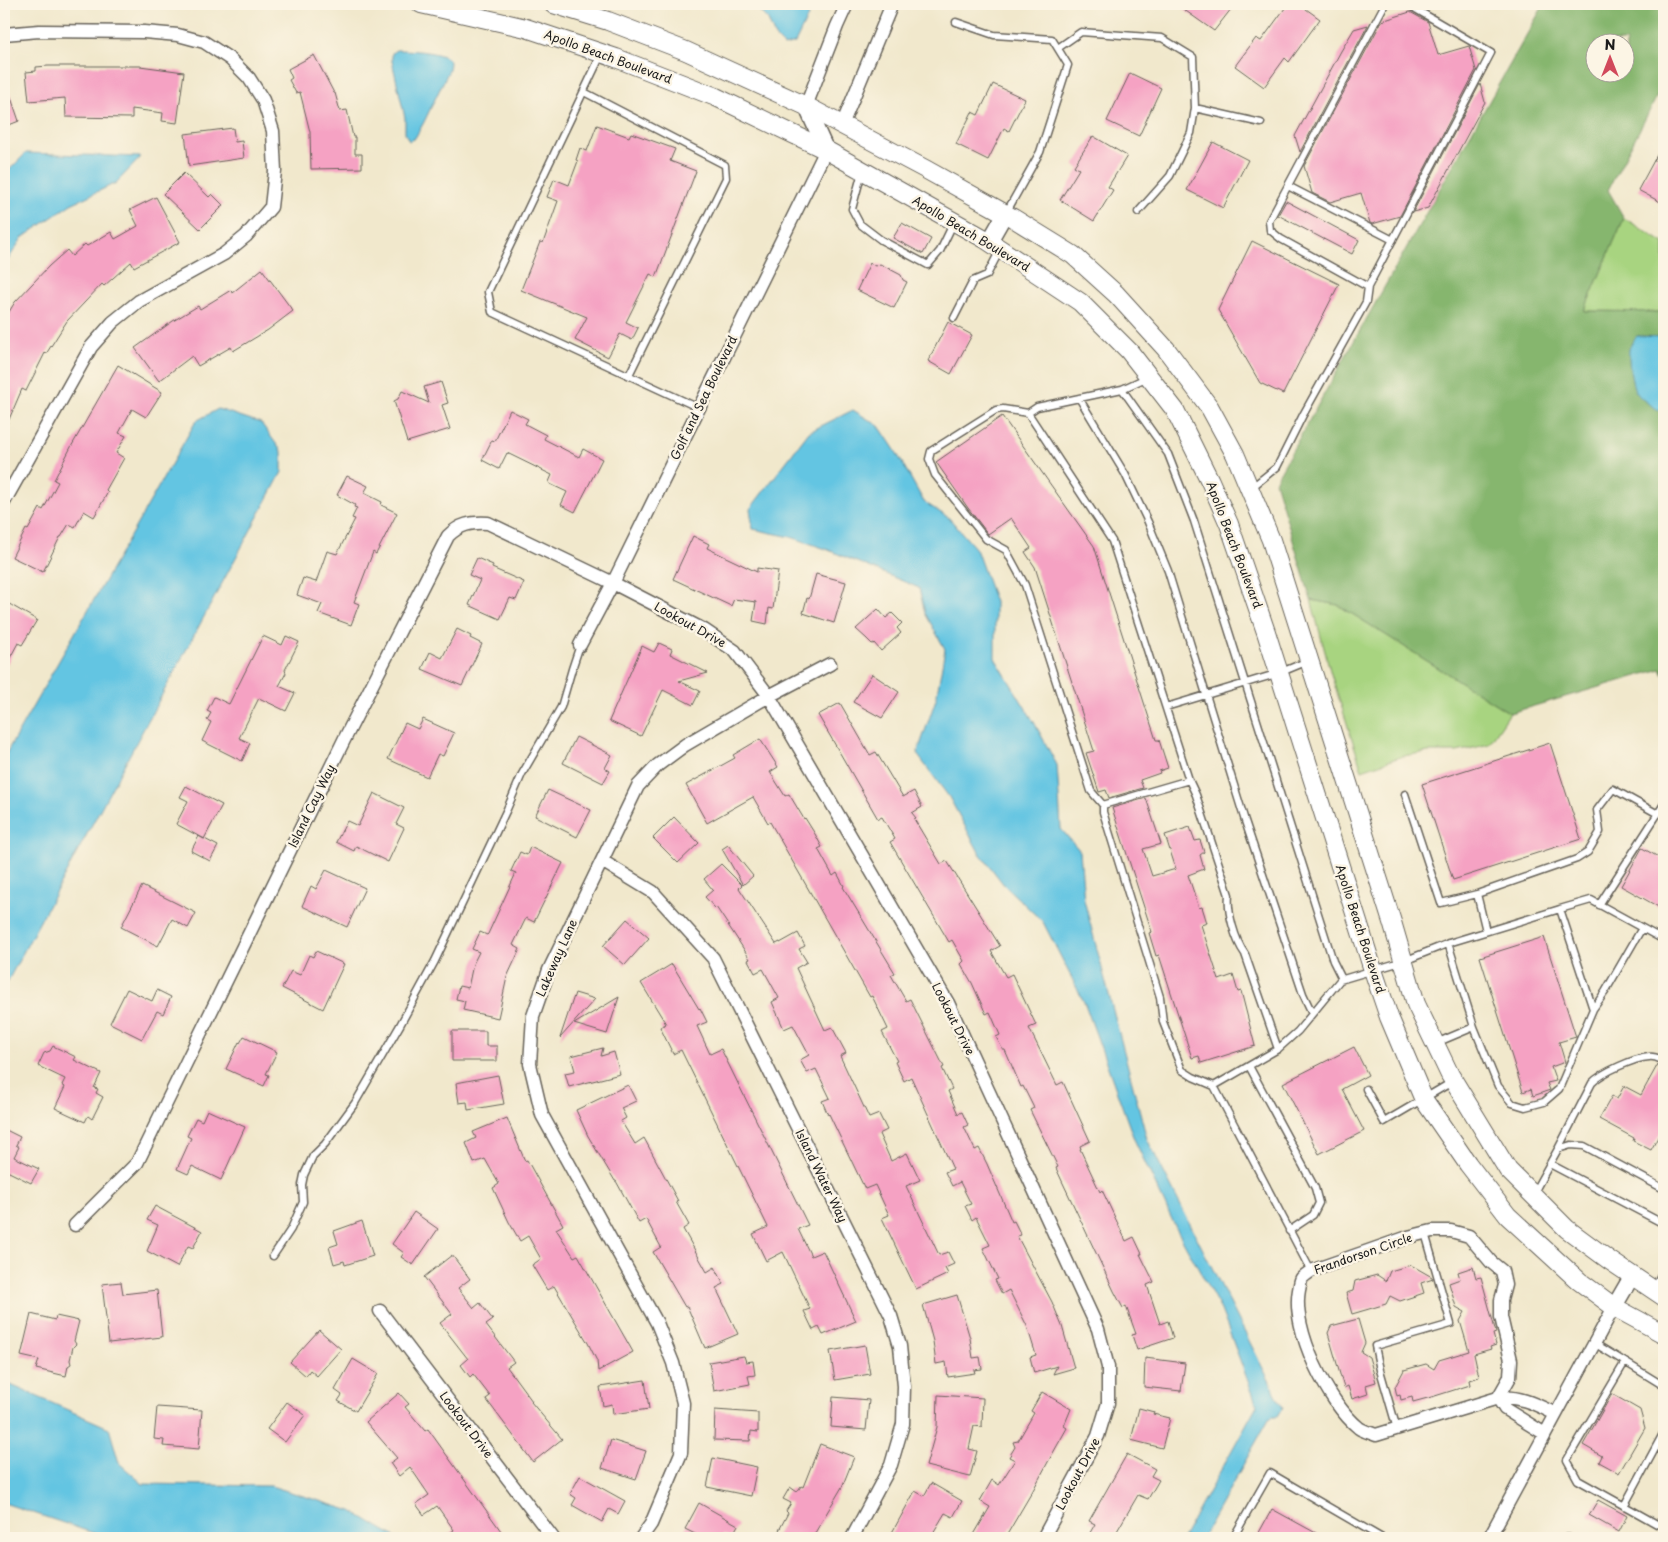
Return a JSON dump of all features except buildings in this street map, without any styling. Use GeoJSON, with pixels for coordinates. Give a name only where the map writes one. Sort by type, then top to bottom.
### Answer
{"type":"FeatureCollection","features":[{"type":"Feature","properties":{"kind":"main road","name":"Apollo Beach Boulevard"},"geometry":{"type":"LineString","coordinates":[[421,4],[526,28],[602,54],[716,97],[826,150],[994,245],[1080,302],[1129,351],[1175,410],[1229,524],[1279,673],[1373,970],[1389,1017],[1424,1100],[1468,1164],[1508,1216],[1579,1281],[1614,1307],[1664,1334]]}},
{"type":"Feature","properties":{"kind":"main road"},"geometry":{"type":"LineString","coordinates":[[553,4],[608,21],[686,52],[806,106],[1005,214],[1073,255],[1116,294],[1166,349],[1210,408],[1250,488],[1272,540],[1416,1004],[1453,1081],[1508,1170],[1567,1229],[1659,1293]]}},
{"type":"Feature","properties":{"kind":"street"},"geometry":{"type":"LineString","coordinates":[[826,150],[806,106],[847,4]]}},
{"type":"Feature","properties":{"kind":"street"},"geometry":{"type":"LineString","coordinates":[[842,125],[892,4]]}},
{"type":"Feature","properties":{"kind":"street"},"geometry":{"type":"LineString","coordinates":[[4,34],[39,31],[144,32],[178,35],[204,42],[230,59],[249,78],[263,100],[273,131],[275,171],[271,207],[246,236],[224,254],[139,301],[113,322],[90,347],[4,502]]}},
{"type":"Feature","properties":{"kind":"street","name":"Golf and Sea Boulevard"},"geometry":{"type":"LineString","coordinates":[[580,645],[826,150]]}},
{"type":"Feature","properties":{"kind":"street"},"geometry":{"type":"LineString","coordinates":[[994,245],[1005,214]]}},
{"type":"Feature","properties":{"kind":"street","name":"Island Cay Way"},"geometry":{"type":"LineString","coordinates":[[75,1225],[137,1163],[344,740],[448,536],[464,524],[474,522],[488,523],[612,583]]}},
{"type":"Feature","properties":{"kind":"street","name":"Lookout Drive"},"geometry":{"type":"LineString","coordinates":[[612,583],[704,630],[735,651],[769,696],[948,1003],[1098,1328],[1108,1367],[1108,1404],[1098,1436],[1043,1538]]}},
{"type":"Feature","properties":{"kind":"street","name":"Lakeway Lane"},"geometry":{"type":"LineString","coordinates":[[641,1538],[651,1524],[681,1453],[684,1403],[672,1362],[657,1323],[542,1115],[530,1064],[533,1016],[549,970],[638,786],[658,766],[685,745],[769,696],[830,664]]}},
{"type":"Feature","properties":{"kind":"street","name":"Island Water Way"},"geometry":{"type":"LineString","coordinates":[[602,861],[653,892],[712,958],[891,1316],[900,1346],[904,1386],[903,1424],[891,1465],[852,1538]]}},
{"type":"Feature","properties":{"kind":"street","name":"Frandorson Circle"},"geometry":{"type":"LineString","coordinates":[[1498,1398],[1510,1377],[1510,1360],[1500,1317],[1501,1300],[1505,1285],[1502,1271],[1491,1262],[1469,1236],[1451,1230],[1432,1231],[1408,1237],[1311,1271],[1301,1279],[1297,1298],[1298,1314],[1313,1361],[1323,1383],[1341,1410],[1360,1429],[1376,1435],[1509,1396],[1520,1398],[1556,1414]]}},
{"type":"Feature","properties":{"kind":"street"},"geometry":{"type":"LineString","coordinates":[[1489,1538],[1632,1276]]}},
{"type":"Feature","properties":{"kind":"street","name":"Lookout Drive"},"geometry":{"type":"LineString","coordinates":[[380,1311],[552,1538]]}},
{"type":"Feature","properties":{"kind":"street"},"geometry":{"type":"LineString","coordinates":[[1498,1398],[1505,1409],[1545,1434]]}},
{"type":"Feature","properties":{"kind":"lane"},"geometry":{"type":"LineString","coordinates":[[1368,287],[1281,239],[1270,230],[1269,221],[1385,4]]}},
{"type":"Feature","properties":{"kind":"lane"},"geometry":{"type":"LineString","coordinates":[[1250,488],[1277,467],[1303,415],[1366,302],[1368,287],[1491,53],[1407,4]]}},
{"type":"Feature","properties":{"kind":"lane"},"geometry":{"type":"LineString","coordinates":[[956,22],[994,35],[1052,39],[1068,65],[1040,152],[1005,214]]}},
{"type":"Feature","properties":{"kind":"lane"},"geometry":{"type":"LineString","coordinates":[[1058,48],[1081,32],[1162,38],[1193,56],[1196,108],[1191,133],[1170,176],[1138,212]]}},
{"type":"Feature","properties":{"kind":"lane"},"geometry":{"type":"LineString","coordinates":[[602,54],[488,292],[492,312],[699,408]]}},
{"type":"Feature","properties":{"kind":"lane"},"geometry":{"type":"LineString","coordinates":[[584,92],[725,165],[726,178],[629,375]]}},
{"type":"Feature","properties":{"kind":"lane"},"geometry":{"type":"LineString","coordinates":[[1196,108],[1262,123]]}},
{"type":"Feature","properties":{"kind":"lane"},"geometry":{"type":"LineString","coordinates":[[862,171],[852,209],[860,224],[881,240],[928,265],[940,252],[954,222]]}},
{"type":"Feature","properties":{"kind":"lane"},"geometry":{"type":"LineString","coordinates":[[1288,186],[1393,240]]}},
{"type":"Feature","properties":{"kind":"lane"},"geometry":{"type":"LineString","coordinates":[[954,318],[973,281],[987,275],[994,245]]}},
{"type":"Feature","properties":{"kind":"lane"},"geometry":{"type":"LineString","coordinates":[[1149,376],[1122,389],[1037,407],[1028,413],[1003,409],[996,410],[931,451],[929,460],[935,475],[986,539],[1006,550],[1026,584],[1091,791],[1103,805],[1103,812],[1160,997],[1163,1022],[1182,1070],[1214,1086],[1311,1271]]}},
{"type":"Feature","properties":{"kind":"lane"},"geometry":{"type":"LineString","coordinates":[[1122,389],[1168,454],[1194,521],[1333,962],[1342,979]]}},
{"type":"Feature","properties":{"kind":"lane"},"geometry":{"type":"LineString","coordinates":[[1078,398],[1126,474],[1168,571],[1266,884],[1303,994],[1312,1013]]}},
{"type":"Feature","properties":{"kind":"lane"},"geometry":{"type":"LineString","coordinates":[[1028,413],[1112,541],[1189,780],[1229,894],[1228,906],[1240,947],[1278,1049]]}},
{"type":"Feature","properties":{"kind":"lane"},"geometry":{"type":"LineString","coordinates":[[273,1256],[291,1230],[303,1202],[302,1185],[304,1175],[313,1156],[325,1144],[355,1102],[435,961],[522,774],[561,707],[580,645]]}},
{"type":"Feature","properties":{"kind":"lane"},"geometry":{"type":"LineString","coordinates":[[1166,707],[1279,673],[1309,660]]}},
{"type":"Feature","properties":{"kind":"lane"},"geometry":{"type":"LineString","coordinates":[[1103,805],[1189,780]]}},
{"type":"Feature","properties":{"kind":"lane"},"geometry":{"type":"LineString","coordinates":[[1405,794],[1440,903],[1478,894],[1577,860],[1588,852],[1600,832],[1596,810],[1613,789],[1658,814]]}},
{"type":"Feature","properties":{"kind":"lane"},"geometry":{"type":"LineString","coordinates":[[1599,905],[1664,804]]}},
{"type":"Feature","properties":{"kind":"lane"},"geometry":{"type":"LineString","coordinates":[[1478,894],[1486,932]]}},
{"type":"Feature","properties":{"kind":"lane"},"geometry":{"type":"LineString","coordinates":[[1214,1086],[1278,1049],[1298,1031],[1340,980],[1404,961],[1448,943],[1591,900],[1664,940]]}},
{"type":"Feature","properties":{"kind":"lane"},"geometry":{"type":"LineString","coordinates":[[1560,909],[1593,1009]]}},
{"type":"Feature","properties":{"kind":"lane"},"geometry":{"type":"LineString","coordinates":[[1448,943],[1474,1027],[1498,1086],[1512,1103],[1525,1107],[1544,1102],[1559,1089],[1593,1009],[1642,928]]}},
{"type":"Feature","properties":{"kind":"lane"},"geometry":{"type":"LineString","coordinates":[[1435,1043],[1474,1027]]}},
{"type":"Feature","properties":{"kind":"lane"},"geometry":{"type":"LineString","coordinates":[[1533,1195],[1596,1078],[1605,1072],[1648,1057],[1656,1057],[1664,1061]]}},
{"type":"Feature","properties":{"kind":"lane"},"geometry":{"type":"LineString","coordinates":[[1249,1066],[1314,1188],[1319,1203],[1313,1215],[1289,1231]]}},
{"type":"Feature","properties":{"kind":"lane"},"geometry":{"type":"LineString","coordinates":[[1366,1090],[1384,1122],[1424,1100],[1453,1081]]}},
{"type":"Feature","properties":{"kind":"lane"},"geometry":{"type":"LineString","coordinates":[[1558,1149],[1570,1145],[1584,1146],[1664,1188]]}},
{"type":"Feature","properties":{"kind":"lane"},"geometry":{"type":"LineString","coordinates":[[1550,1164],[1664,1224]]}},
{"type":"Feature","properties":{"kind":"lane"},"geometry":{"type":"LineString","coordinates":[[1397,1429],[1375,1346],[1451,1324],[1425,1233]]}},
{"type":"Feature","properties":{"kind":"lane"},"geometry":{"type":"LineString","coordinates":[[1659,1293],[1664,1269]]}},
{"type":"Feature","properties":{"kind":"lane"},"geometry":{"type":"LineString","coordinates":[[1594,1343],[1664,1386]]}},
{"type":"Feature","properties":{"kind":"lane"},"geometry":{"type":"LineString","coordinates":[[1625,1362],[1567,1460],[1578,1480],[1664,1528]]}},
{"type":"Feature","properties":{"kind":"lane"},"geometry":{"type":"LineString","coordinates":[[1624,1506],[1664,1432]]}},
{"type":"Feature","properties":{"kind":"lane"},"geometry":{"type":"LineString","coordinates":[[1232,1538],[1270,1473],[1382,1538]]}},
{"type":"Feature","properties":{"kind":"green space"},"geometry":{"type":"Polygon","coordinates":[[[1544,4],[1664,4],[1664,83],[1608,190],[1624,218],[1584,311],[1664,312],[1664,337],[1637,336],[1630,361],[1632,381],[1647,402],[1664,413],[1664,676],[1661,669],[1510,713],[1338,605],[1311,600],[1275,481],[1544,4]]]}},
{"type":"Feature","properties":{"kind":"green space"},"geometry":{"type":"Polygon","coordinates":[[[1624,218],[1664,243],[1664,312],[1584,311],[1624,218]]]}},
{"type":"Feature","properties":{"kind":"green space"},"geometry":{"type":"Polygon","coordinates":[[[1311,600],[1338,605],[1510,713],[1489,744],[1457,752],[1428,752],[1403,756],[1362,770],[1331,674],[1311,600]]]}},
{"type":"Feature","properties":{"kind":"water"},"geometry":{"type":"Polygon","coordinates":[[[753,4],[812,4],[795,43],[784,46],[775,37],[768,20],[753,4]]]}},
{"type":"Feature","properties":{"kind":"water"},"geometry":{"type":"Polygon","coordinates":[[[396,50],[434,53],[442,55],[450,62],[449,70],[424,122],[415,138],[409,141],[405,133],[405,118],[392,61],[392,53],[396,50]]]}},
{"type":"Feature","properties":{"kind":"water"},"geometry":{"type":"Polygon","coordinates":[[[26,153],[141,157],[116,183],[71,204],[22,238],[4,266],[4,175],[26,153]]]}},
{"type":"Feature","properties":{"kind":"water"},"geometry":{"type":"Polygon","coordinates":[[[1637,336],[1664,337],[1664,413],[1645,401],[1634,388],[1630,371],[1629,349],[1637,336]]]}},
{"type":"Feature","properties":{"kind":"water"},"geometry":{"type":"Polygon","coordinates":[[[218,409],[261,423],[282,452],[282,472],[4,988],[4,757],[196,421],[218,409]]]}},
{"type":"Feature","properties":{"kind":"water"},"geometry":{"type":"Polygon","coordinates":[[[853,410],[879,426],[895,450],[924,502],[949,518],[976,549],[995,602],[995,658],[1034,722],[1057,765],[1061,829],[1080,851],[1084,900],[1147,1139],[1283,1408],[1278,1416],[1272,1416],[1269,1419],[1202,1538],[1183,1538],[1257,1405],[1221,1310],[1176,1228],[1134,1139],[1085,1004],[1043,922],[1004,885],[979,852],[949,797],[917,754],[936,699],[945,649],[925,613],[919,588],[826,549],[791,537],[753,529],[750,509],[809,432],[853,410]]]}},
{"type":"Feature","properties":{"kind":"water"},"geometry":{"type":"Polygon","coordinates":[[[4,1382],[109,1428],[119,1463],[143,1484],[271,1486],[352,1511],[397,1538],[108,1538],[4,1503],[4,1382]]]}}]}
